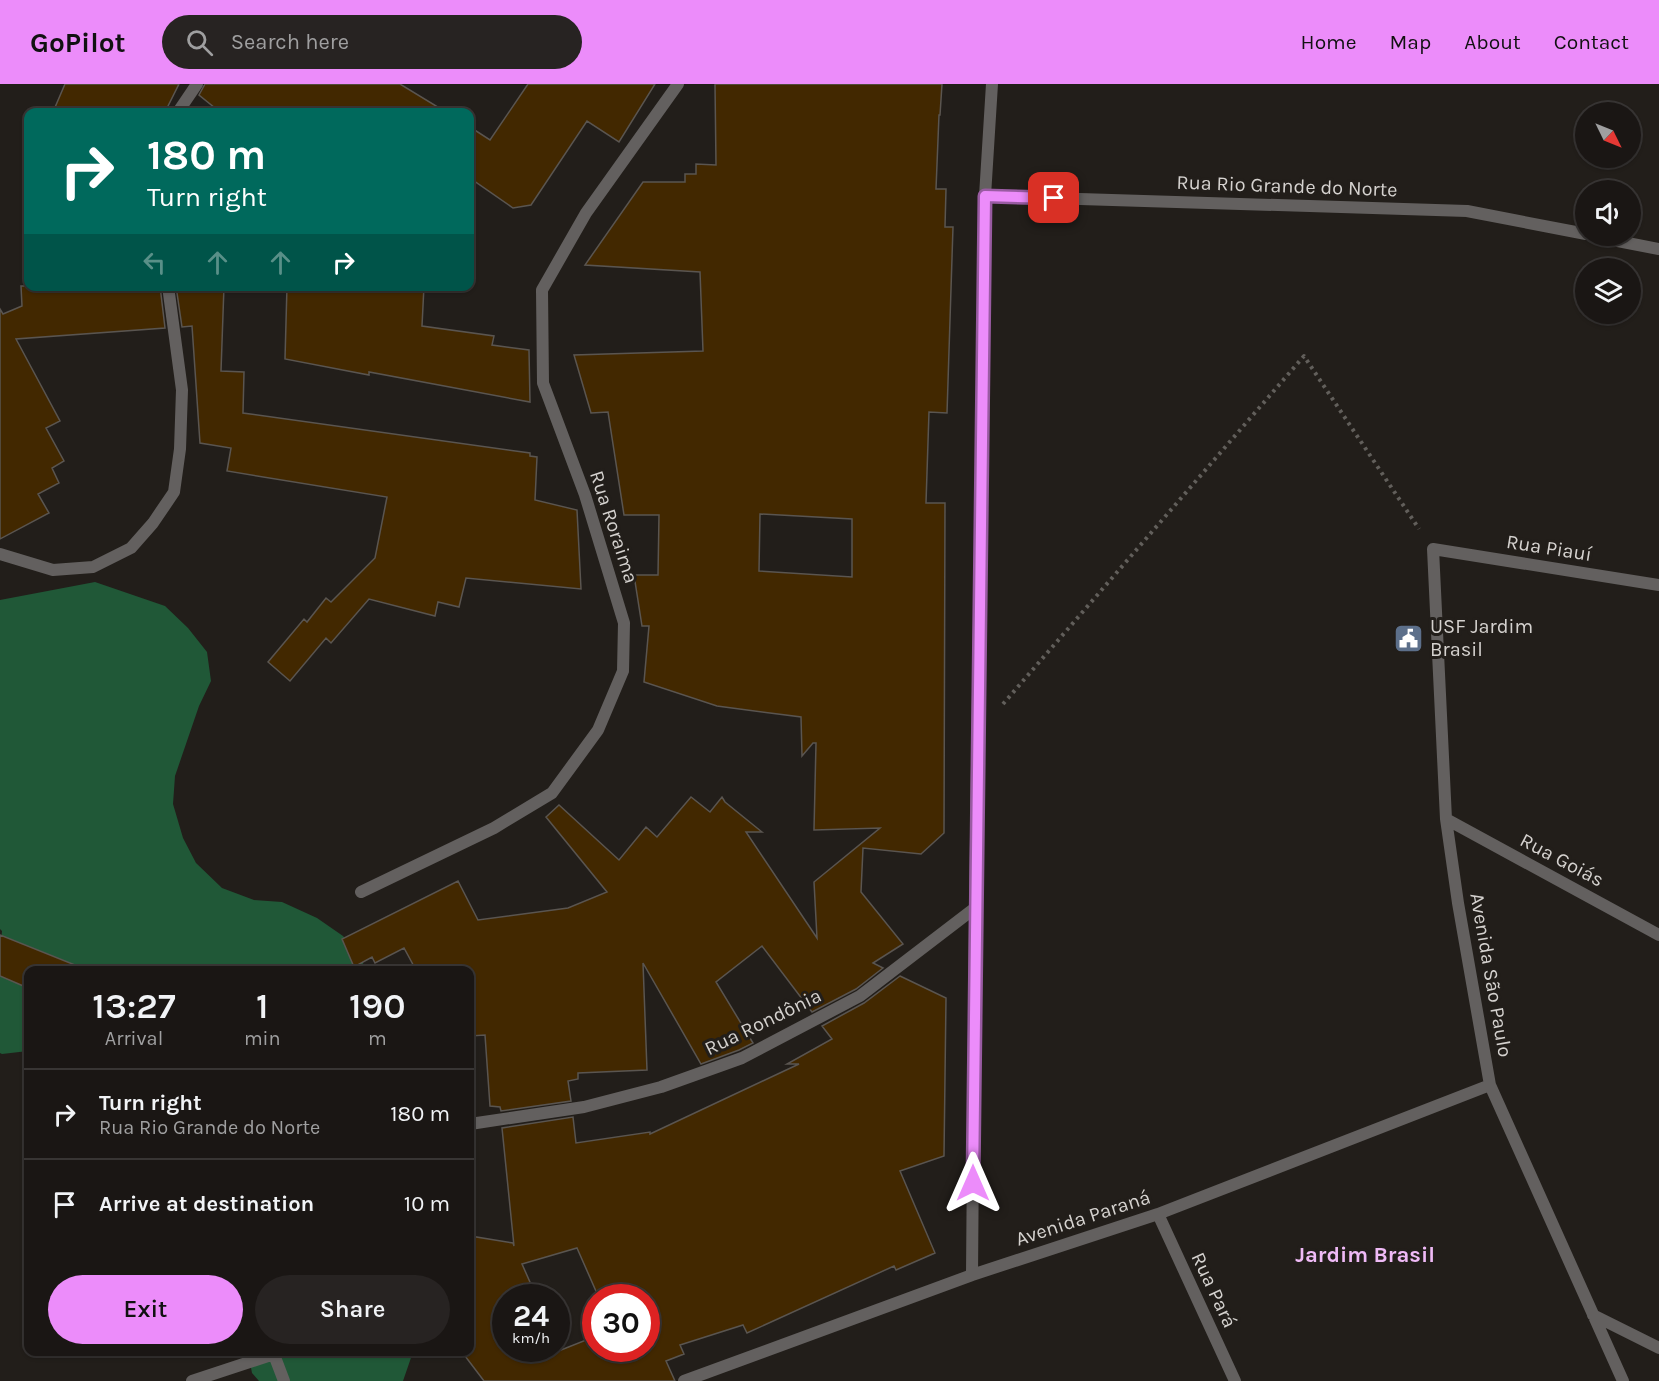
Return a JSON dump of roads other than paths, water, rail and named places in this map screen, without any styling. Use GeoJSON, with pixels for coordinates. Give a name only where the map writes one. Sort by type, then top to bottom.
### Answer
{"type":"FeatureCollection","features":[{"type":"Feature","properties":{"kind":"street"},"geometry":{"type":"LineString","coordinates":[[181,108],[197,84]]}},
{"type":"Feature","properties":{"kind":"street","name":"Rua Roraima"},"geometry":{"type":"LineString","coordinates":[[361,892],[494,828],[552,793],[598,730],[623,671],[624,623],[585,495],[543,383],[542,290],[586,213],[678,84]]}},
{"type":"Feature","properties":{"kind":"street"},"geometry":{"type":"LineString","coordinates":[[972,1275],[985,196],[992,84]]}},
{"type":"Feature","properties":{"kind":"street","name":"Rua Rio Grande do Norte"},"geometry":{"type":"LineString","coordinates":[[985,196],[1467,211],[1575,232]]}},
{"type":"Feature","properties":{"kind":"street"},"geometry":{"type":"LineString","coordinates":[[1641,246],[1659,249]]}},
{"type":"Feature","properties":{"kind":"street"},"geometry":{"type":"LineString","coordinates":[[0,554],[53,570],[93,567],[131,548],[153,524],[174,492],[180,449],[182,390],[169,291]]}},
{"type":"Feature","properties":{"kind":"street","name":"Rua Piauí"},"geometry":{"type":"LineString","coordinates":[[1433,549],[1659,585]]}},
{"type":"Feature","properties":{"kind":"street","name":"Avenida São Paulo"},"geometry":{"type":"LineString","coordinates":[[1433,549],[1446,819],[1458,903],[1490,1085],[1623,1381]]}},
{"type":"Feature","properties":{"kind":"street","name":"Rua Goiás"},"geometry":{"type":"LineString","coordinates":[[1446,819],[1659,935]]}},
{"type":"Feature","properties":{"kind":"street","name":"Rua Rondônia"},"geometry":{"type":"LineString","coordinates":[[474,1123],[584,1107],[661,1087],[742,1058],[860,996],[975,908]]}},
{"type":"Feature","properties":{"kind":"street","name":"Avenida Paraná"},"geometry":{"type":"LineString","coordinates":[[684,1381],[972,1275],[1158,1215],[1490,1085]]}},
{"type":"Feature","properties":{"kind":"street","name":"Rua Pará"},"geometry":{"type":"LineString","coordinates":[[1158,1215],[1235,1381]]}},
{"type":"Feature","properties":{"kind":"street"},"geometry":{"type":"LineString","coordinates":[[1593,1315],[1659,1348]]}},
{"type":"Feature","properties":{"kind":"street"},"geometry":{"type":"LineString","coordinates":[[192,1381],[264,1356]]}},
{"type":"Feature","properties":{"kind":"street"},"geometry":{"type":"LineString","coordinates":[[274,1356],[284,1381]]}},
{"type":"Feature","properties":{"kind":"place","name":"USF Jardim Brasil"},"geometry":{"type":"Point","coordinates":[1409,638]}},
{"type":"Feature","properties":{"kind":"district","name":"Jardim Brasil"},"geometry":{"type":"Point","coordinates":[1365,1255]}}]}
